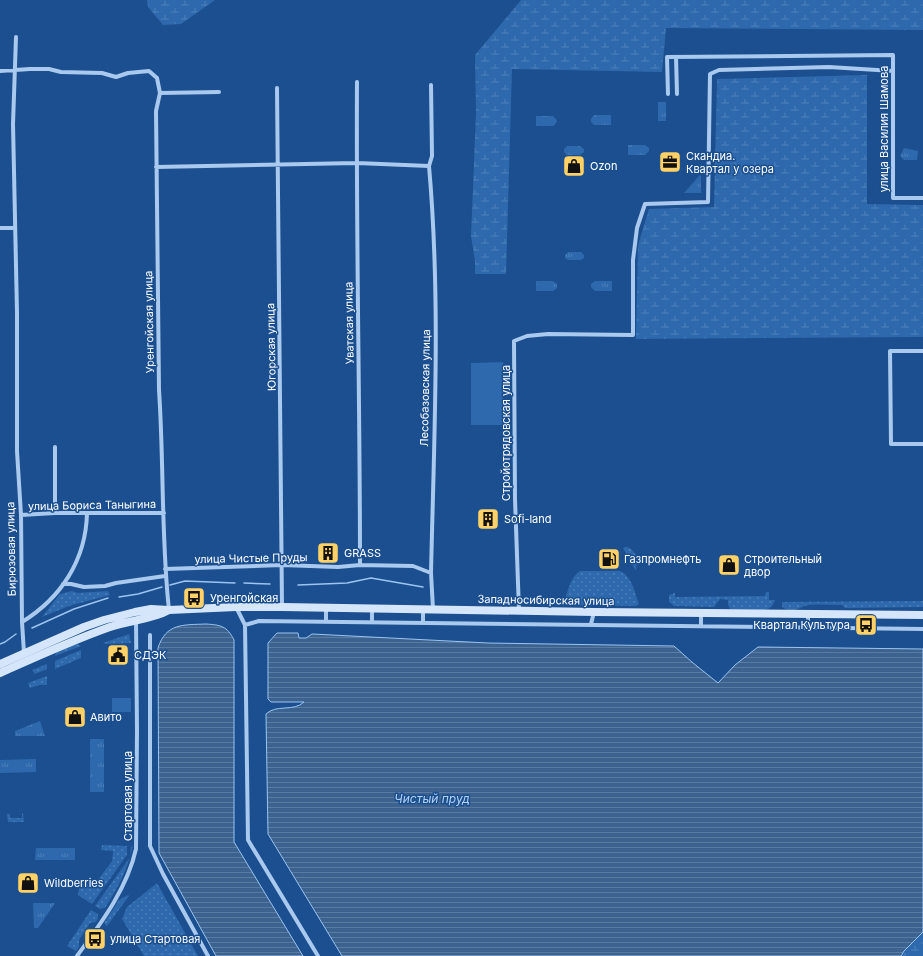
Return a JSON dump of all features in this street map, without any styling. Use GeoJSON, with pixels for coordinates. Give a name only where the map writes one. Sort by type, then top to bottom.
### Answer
{"type":"FeatureCollection","features":[{"type":"Feature","properties":{"kind":"main road","name":"Западносибирская улица"},"geometry":{"type":"LineString","coordinates":[[0,673],[88,635],[122,623],[151,609],[169,610],[236,607],[282,607],[423,610],[923,615]]}},
{"type":"Feature","properties":{"kind":"main road","name":"Западносибирская улица"},"geometry":{"type":"LineString","coordinates":[[0,664],[84,627],[104,620],[136,616]]}},
{"type":"Feature","properties":{"kind":"street","name":"Бирюзовая улица"},"geometry":{"type":"LineString","coordinates":[[16,37],[13,144],[17,451],[21,515],[22,622],[24,654]]}},
{"type":"Feature","properties":{"kind":"street","name":"улица Василия Шамова"},"geometry":{"type":"LineString","coordinates":[[676,57],[893,55],[893,198],[923,198]]}},
{"type":"Feature","properties":{"kind":"street"},"geometry":{"type":"LineString","coordinates":[[668,94],[667,57],[676,57],[677,94]]}},
{"type":"Feature","properties":{"kind":"street","name":"Стройотрядовская улица"},"geometry":{"type":"LineString","coordinates":[[519,611],[515,499],[514,340],[527,336],[548,334],[633,335],[633,260],[638,228],[646,204],[708,202],[710,74],[719,70],[828,67],[893,71]]}},
{"type":"Feature","properties":{"kind":"street"},"geometry":{"type":"LineString","coordinates":[[0,71],[49,69],[61,72],[102,73],[116,77],[128,73],[149,72],[157,78],[160,93],[219,92]]}},
{"type":"Feature","properties":{"kind":"street","name":"Уватская улица"},"geometry":{"type":"LineString","coordinates":[[357,82],[356,163],[360,425],[360,565]]}},
{"type":"Feature","properties":{"kind":"street","name":"Лесобазовская улица"},"geometry":{"type":"LineString","coordinates":[[431,85],[432,156],[429,166],[435,275],[436,342],[432,573],[433,610]]}},
{"type":"Feature","properties":{"kind":"street","name":"Югорская улица"},"geometry":{"type":"LineString","coordinates":[[276,88],[282,607]]}},
{"type":"Feature","properties":{"kind":"street","name":"Уренгойская улица"},"geometry":{"type":"LineString","coordinates":[[160,93],[156,111],[159,390],[162,429],[165,576],[169,610]]}},
{"type":"Feature","properties":{"kind":"street"},"geometry":{"type":"LineString","coordinates":[[156,167],[356,163],[429,166]]}},
{"type":"Feature","properties":{"kind":"street"},"geometry":{"type":"LineString","coordinates":[[0,228],[15,228]]}},
{"type":"Feature","properties":{"kind":"street"},"geometry":{"type":"LineString","coordinates":[[923,351],[890,351],[890,444],[923,444]]}},
{"type":"Feature","properties":{"kind":"street"},"geometry":{"type":"LineString","coordinates":[[55,447],[55,513]]}},
{"type":"Feature","properties":{"kind":"street","name":"улица Бориса Таныгина"},"geometry":{"type":"LineString","coordinates":[[21,515],[55,513],[164,513]]}},
{"type":"Feature","properties":{"kind":"street"},"geometry":{"type":"LineString","coordinates":[[22,622],[37,613],[55,597],[73,570],[82,550],[87,530],[87,513]]}},
{"type":"Feature","properties":{"kind":"street","name":"улица Чистые Пруды"},"geometry":{"type":"LineString","coordinates":[[165,569],[282,565],[338,567],[360,565],[413,566],[432,573]]}},
{"type":"Feature","properties":{"kind":"street"},"geometry":{"type":"LineString","coordinates":[[63,584],[84,587],[105,586],[165,576]]}},
{"type":"Feature","properties":{"kind":"street"},"geometry":{"type":"LineString","coordinates":[[236,607],[245,625],[248,840],[318,956]]}},
{"type":"Feature","properties":{"kind":"street"},"geometry":{"type":"LineString","coordinates":[[326,608],[326,622]]}},
{"type":"Feature","properties":{"kind":"street"},"geometry":{"type":"LineString","coordinates":[[372,609],[372,622]]}},
{"type":"Feature","properties":{"kind":"street"},"geometry":{"type":"LineString","coordinates":[[423,610],[423,623]]}},
{"type":"Feature","properties":{"kind":"street"},"geometry":{"type":"LineString","coordinates":[[591,624],[594,612]]}},
{"type":"Feature","properties":{"kind":"street"},"geometry":{"type":"LineString","coordinates":[[701,613],[701,626]]}},
{"type":"Feature","properties":{"kind":"street"},"geometry":{"type":"LineString","coordinates":[[808,614],[808,628]]}},
{"type":"Feature","properties":{"kind":"street","name":"Стартовая улица"},"geometry":{"type":"LineString","coordinates":[[77,956],[120,890],[133,862],[136,849],[138,731],[136,616]]}},
{"type":"Feature","properties":{"kind":"street"},"geometry":{"type":"LineString","coordinates":[[245,625],[258,621],[923,629]]}},
{"type":"Feature","properties":{"kind":"street"},"geometry":{"type":"LineString","coordinates":[[150,635],[150,846],[163,874],[208,956]]}},
{"type":"Feature","properties":{"kind":"green space"},"geometry":{"type":"Polygon","coordinates":[[[147,0],[215,0],[181,24],[163,25],[148,7],[147,0]]]}},
{"type":"Feature","properties":{"kind":"green space"},"geometry":{"type":"Polygon","coordinates":[[[521,0],[923,0],[923,30],[666,28],[662,72],[512,69],[506,274],[475,274],[475,261],[471,236],[476,113],[475,55],[521,0]]]}},
{"type":"Feature","properties":{"kind":"green space"},"geometry":{"type":"Polygon","coordinates":[[[867,75],[867,204],[923,205],[923,337],[636,339],[638,245],[649,209],[714,207],[717,79],[867,75]]]}},
{"type":"Feature","properties":{"kind":"green space"},"geometry":{"type":"Polygon","coordinates":[[[658,102],[666,102],[666,121],[658,121],[658,102]]]}},
{"type":"Feature","properties":{"kind":"green space"},"geometry":{"type":"Polygon","coordinates":[[[594,115],[611,115],[611,125],[594,125],[591,122],[591,119],[594,115]]]}},
{"type":"Feature","properties":{"kind":"green space"},"geometry":{"type":"Polygon","coordinates":[[[536,116],[553,116],[557,122],[553,126],[536,126],[536,116]]]}},
{"type":"Feature","properties":{"kind":"green space"},"geometry":{"type":"Polygon","coordinates":[[[628,145],[645,145],[649,148],[649,151],[645,155],[628,155],[628,145]]]}},
{"type":"Feature","properties":{"kind":"green space"},"geometry":{"type":"Polygon","coordinates":[[[567,146],[580,146],[584,149],[584,152],[580,155],[567,155],[564,152],[564,149],[567,146]]]}},
{"type":"Feature","properties":{"kind":"green space"},"geometry":{"type":"Polygon","coordinates":[[[904,148],[918,151],[917,160],[904,160],[900,156],[904,148]]]}},
{"type":"Feature","properties":{"kind":"green space"},"geometry":{"type":"Polygon","coordinates":[[[701,175],[701,193],[684,193],[699,176],[701,175]]]}},
{"type":"Feature","properties":{"kind":"green space"},"geometry":{"type":"Polygon","coordinates":[[[568,252],[581,252],[584,255],[584,258],[581,260],[568,260],[565,258],[565,255],[568,252]]]}},
{"type":"Feature","properties":{"kind":"green space"},"geometry":{"type":"Polygon","coordinates":[[[536,281],[553,281],[557,284],[557,288],[553,291],[536,291],[536,281]]]}},
{"type":"Feature","properties":{"kind":"green space"},"geometry":{"type":"Polygon","coordinates":[[[595,281],[612,281],[612,291],[595,291],[591,287],[591,284],[595,281]]]}},
{"type":"Feature","properties":{"kind":"green space"},"geometry":{"type":"Polygon","coordinates":[[[503,362],[503,425],[471,425],[471,363],[503,362]]]}},
{"type":"Feature","properties":{"kind":"green space"},"geometry":{"type":"Polygon","coordinates":[[[625,547],[631,549],[637,557],[636,571],[623,548],[625,547]]]}},
{"type":"Feature","properties":{"kind":"green space"},"geometry":{"type":"Polygon","coordinates":[[[580,571],[620,571],[624,573],[630,581],[639,604],[636,606],[566,605],[564,602],[570,585],[574,577],[580,571]]]}},
{"type":"Feature","properties":{"kind":"green space"},"geometry":{"type":"Polygon","coordinates":[[[72,591],[78,593],[108,591],[110,595],[69,606],[42,617],[60,594],[72,591]]]}},
{"type":"Feature","properties":{"kind":"green space"},"geometry":{"type":"Polygon","coordinates":[[[766,592],[769,592],[769,600],[775,600],[772,606],[765,610],[730,609],[728,600],[720,599],[714,607],[674,606],[669,602],[669,595],[675,593],[675,597],[765,596],[766,592]]]}},
{"type":"Feature","properties":{"kind":"green space"},"geometry":{"type":"Polygon","coordinates":[[[923,601],[923,607],[845,608],[842,605],[809,605],[790,610],[782,607],[782,602],[923,601]]]}},
{"type":"Feature","properties":{"kind":"green space"},"geometry":{"type":"Polygon","coordinates":[[[129,634],[131,643],[103,643],[129,634]]]}},
{"type":"Feature","properties":{"kind":"green space"},"geometry":{"type":"Polygon","coordinates":[[[76,643],[81,646],[55,656],[56,652],[76,643]]]}},
{"type":"Feature","properties":{"kind":"green space"},"geometry":{"type":"Polygon","coordinates":[[[81,650],[81,658],[55,669],[55,661],[81,650]]]}},
{"type":"Feature","properties":{"kind":"green space"},"geometry":{"type":"Polygon","coordinates":[[[47,664],[47,669],[35,674],[32,670],[47,664]]]}},
{"type":"Feature","properties":{"kind":"green space"},"geometry":{"type":"Polygon","coordinates":[[[47,676],[47,685],[39,685],[30,688],[28,683],[47,676]]]}},
{"type":"Feature","properties":{"kind":"green space"},"geometry":{"type":"Polygon","coordinates":[[[112,698],[121,698],[121,712],[112,712],[112,698]]]}},
{"type":"Feature","properties":{"kind":"green space"},"geometry":{"type":"Polygon","coordinates":[[[121,698],[131,698],[131,712],[121,712],[121,698]]]}},
{"type":"Feature","properties":{"kind":"green space"},"geometry":{"type":"Polygon","coordinates":[[[40,721],[45,736],[15,736],[15,731],[40,721]]]}},
{"type":"Feature","properties":{"kind":"green space"},"geometry":{"type":"Polygon","coordinates":[[[90,739],[104,739],[104,792],[90,792],[90,739]]]}},
{"type":"Feature","properties":{"kind":"green space"},"geometry":{"type":"Polygon","coordinates":[[[36,759],[36,772],[0,773],[0,760],[36,759]]]}},
{"type":"Feature","properties":{"kind":"green space"},"geometry":{"type":"Polygon","coordinates":[[[22,813],[24,822],[8,822],[7,814],[10,814],[10,818],[22,818],[22,813]]]}},
{"type":"Feature","properties":{"kind":"green space"},"geometry":{"type":"Polygon","coordinates":[[[102,845],[127,846],[127,855],[92,904],[78,895],[80,884],[95,884],[112,861],[113,851],[101,850],[102,845]]]}},
{"type":"Feature","properties":{"kind":"green space"},"geometry":{"type":"Polygon","coordinates":[[[133,845],[131,854],[130,857],[131,847],[133,845]]]}},
{"type":"Feature","properties":{"kind":"green space"},"geometry":{"type":"Polygon","coordinates":[[[36,848],[75,848],[75,860],[35,860],[36,848]]]}},
{"type":"Feature","properties":{"kind":"green space"},"geometry":{"type":"Polygon","coordinates":[[[130,857],[122,878],[105,908],[100,909],[95,906],[130,857]]]}},
{"type":"Feature","properties":{"kind":"green space"},"geometry":{"type":"Polygon","coordinates":[[[157,883],[198,956],[144,956],[122,919],[127,907],[157,883]]]}},
{"type":"Feature","properties":{"kind":"green space"},"geometry":{"type":"Polygon","coordinates":[[[128,895],[129,896],[107,926],[104,923],[119,900],[128,895]]]}},
{"type":"Feature","properties":{"kind":"green space"},"geometry":{"type":"Polygon","coordinates":[[[33,903],[55,903],[38,928],[34,928],[33,903]]]}},
{"type":"Feature","properties":{"kind":"green space"},"geometry":{"type":"Polygon","coordinates":[[[91,910],[98,914],[98,918],[96,922],[90,923],[79,940],[79,947],[76,951],[67,946],[91,910]]]}},
{"type":"Feature","properties":{"kind":"green space"},"geometry":{"type":"Polygon","coordinates":[[[923,932],[923,956],[901,956],[904,951],[923,932]]]}},
{"type":"Feature","properties":{"kind":"water"},"geometry":{"type":"Polygon","coordinates":[[[206,624],[223,627],[229,632],[234,640],[234,842],[303,956],[216,956],[159,853],[158,648],[161,640],[166,634],[176,627],[183,625],[206,624]]]}},
{"type":"Feature","properties":{"kind":"water","name":"Чистый пруд"},"geometry":{"type":"Polygon","coordinates":[[[277,633],[298,633],[299,638],[306,638],[312,634],[488,643],[674,646],[718,683],[735,665],[758,647],[923,649],[923,932],[901,956],[342,956],[268,834],[266,714],[275,709],[295,707],[304,702],[271,702],[268,699],[268,643],[277,633]]]}},
{"type":"Feature","properties":{"kind":"waterway"},"geometry":{"type":"LineString","coordinates":[[298,585],[347,583],[371,578],[423,587]]}},
{"type":"Feature","properties":{"kind":"waterway"},"geometry":{"type":"LineString","coordinates":[[170,585],[185,581],[235,583]]}},
{"type":"Feature","properties":{"kind":"waterway"},"geometry":{"type":"LineString","coordinates":[[244,583],[270,584]]}},
{"type":"Feature","properties":{"kind":"waterway"},"geometry":{"type":"LineString","coordinates":[[119,597],[138,594],[162,587]]}},
{"type":"Feature","properties":{"kind":"waterway"},"geometry":{"type":"LineString","coordinates":[[32,628],[74,609],[108,598]]}},
{"type":"Feature","properties":{"kind":"waterway"},"geometry":{"type":"LineString","coordinates":[[0,644],[16,634]]}},
{"type":"Feature","properties":{"kind":"place","name":"Скандиа. Квартал у озера"},"geometry":{"type":"Point","coordinates":[670,162]}},
{"type":"Feature","properties":{"kind":"place","name":"Ozon"},"geometry":{"type":"Point","coordinates":[574,166]}},
{"type":"Feature","properties":{"kind":"place","name":"Sofi-land"},"geometry":{"type":"Point","coordinates":[488,519]}},
{"type":"Feature","properties":{"kind":"place","name":"GRASS"},"geometry":{"type":"Point","coordinates":[328,553]}},
{"type":"Feature","properties":{"kind":"place","name":"Газпромнефть"},"geometry":{"type":"Point","coordinates":[609,559]}},
{"type":"Feature","properties":{"kind":"place","name":"Строительный двор"},"geometry":{"type":"Point","coordinates":[729,565]}},
{"type":"Feature","properties":{"kind":"place","name":"Уренгойская"},"geometry":{"type":"Point","coordinates":[194,598]}},
{"type":"Feature","properties":{"kind":"place","name":"Квартал Культура"},"geometry":{"type":"Point","coordinates":[866,625]}},
{"type":"Feature","properties":{"kind":"place","name":"СДЭК"},"geometry":{"type":"Point","coordinates":[118,655]}},
{"type":"Feature","properties":{"kind":"place","name":"Авито"},"geometry":{"type":"Point","coordinates":[75,717]}},
{"type":"Feature","properties":{"kind":"place","name":"Wildberries"},"geometry":{"type":"Point","coordinates":[28,883]}},
{"type":"Feature","properties":{"kind":"place","name":"улица Стартовая"},"geometry":{"type":"Point","coordinates":[95,939]}}]}
